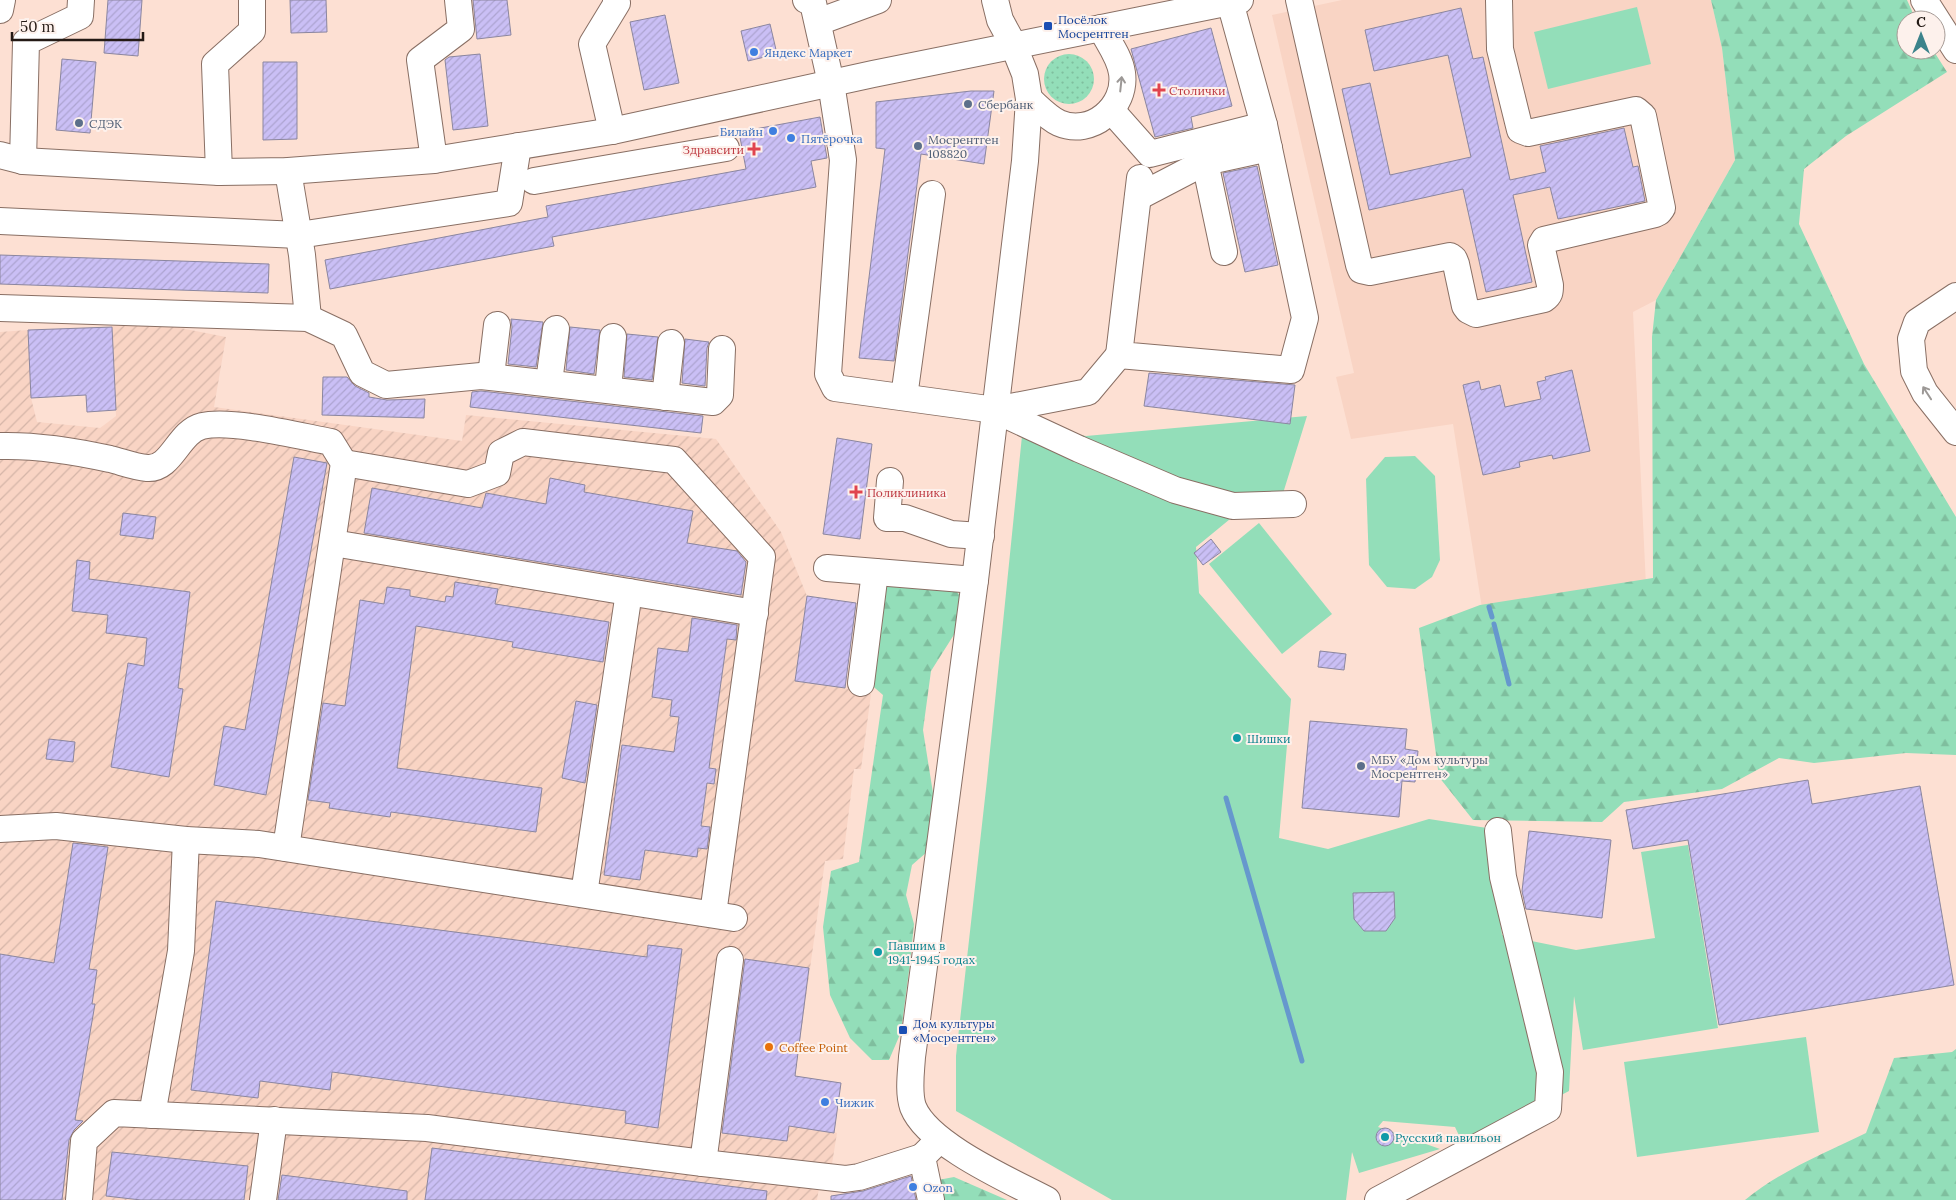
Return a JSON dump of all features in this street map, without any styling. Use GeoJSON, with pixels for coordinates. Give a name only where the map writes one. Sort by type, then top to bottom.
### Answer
{"type":"FeatureCollection","features":[{"type":"Feature","properties":{"kind":"street"},"geometry":{"type":"LineString","coordinates":[[0,10],[2,0]]}},
{"type":"Feature","properties":{"kind":"street"},"geometry":{"type":"LineString","coordinates":[[80,0],[80,16],[26,42],[12,158],[219,172],[288,171],[434,160],[612,131],[831,82],[1013,44],[1101,28],[1146,9],[1235,1],[1267,136],[1305,318],[1291,370],[1119,355]]}},
{"type":"Feature","properties":{"kind":"street"},"geometry":{"type":"LineString","coordinates":[[219,172],[215,64],[252,32],[252,0]]}},
{"type":"Feature","properties":{"kind":"street"},"geometry":{"type":"LineString","coordinates":[[434,160],[420,60],[461,29],[458,0]]}},
{"type":"Feature","properties":{"kind":"street"},"geometry":{"type":"LineString","coordinates":[[612,131],[592,44],[617,3],[616,0]]}},
{"type":"Feature","properties":{"kind":"street"},"geometry":{"type":"LineString","coordinates":[[878,0],[812,11],[831,82],[843,160],[828,374],[835,388],[995,410],[1079,449],[1175,490],[1234,506],[1293,504]]}},
{"type":"Feature","properties":{"kind":"street"},"geometry":{"type":"LineString","coordinates":[[932,1200],[931,1149],[912,1105],[910,1092],[912,1057],[975,580],[1023,178],[1029,99],[1025,74],[1013,44],[1000,20],[995,0]]}},
{"type":"Feature","properties":{"kind":"street"},"geometry":{"type":"LineString","coordinates":[[1299,0],[1359,265],[1364,272],[1370,272],[1450,256],[1456,264],[1465,306],[1476,314],[1544,299],[1548,296],[1550,291],[1541,245],[1544,240],[1655,214],[1662,208],[1643,116],[1636,110],[1528,133],[1520,130],[1500,49],[1499,0]]}},
{"type":"Feature","properties":{"kind":"street"},"geometry":{"type":"LineString","coordinates":[[1924,0],[1956,50]]}},
{"type":"Feature","properties":{"kind":"street"},"geometry":{"type":"LineString","coordinates":[[1029,99],[1058,122],[1067,125],[1076,126],[1092,123],[1112,110],[1119,96],[1122,73],[1117,57],[1101,28]]}},
{"type":"Feature","properties":{"kind":"street"},"geometry":{"type":"LineString","coordinates":[[1112,110],[1150,154],[1267,136]]}},
{"type":"Feature","properties":{"kind":"street"},"geometry":{"type":"LineString","coordinates":[[584,135],[592,170]]}},
{"type":"Feature","properties":{"kind":"street"},"geometry":{"type":"LineString","coordinates":[[995,410],[1088,392],[1119,355],[1139,187],[1267,136]]}},
{"type":"Feature","properties":{"kind":"street"},"geometry":{"type":"LineString","coordinates":[[0,220],[298,235],[509,203],[518,146]]}},
{"type":"Feature","properties":{"kind":"street"},"geometry":{"type":"LineString","coordinates":[[534,182],[592,170],[726,148]]}},
{"type":"Feature","properties":{"kind":"street"},"geometry":{"type":"LineString","coordinates":[[1205,162],[1224,252]]}},
{"type":"Feature","properties":{"kind":"street"},"geometry":{"type":"LineString","coordinates":[[288,171],[308,318]]}},
{"type":"Feature","properties":{"kind":"street"},"geometry":{"type":"LineString","coordinates":[[904,397],[932,194]]}},
{"type":"Feature","properties":{"kind":"street"},"geometry":{"type":"LineString","coordinates":[[1956,296],[1917,322],[1911,339],[1914,371],[1925,393],[1956,432]]}},
{"type":"Feature","properties":{"kind":"street"},"geometry":{"type":"LineString","coordinates":[[0,308],[308,318],[344,336],[362,372],[386,385],[491,376],[713,402],[726,394],[722,349]]}},
{"type":"Feature","properties":{"kind":"street"},"geometry":{"type":"LineString","coordinates":[[491,376],[497,325]]}},
{"type":"Feature","properties":{"kind":"street"},"geometry":{"type":"LineString","coordinates":[[549,382],[556,329]]}},
{"type":"Feature","properties":{"kind":"street"},"geometry":{"type":"LineString","coordinates":[[608,390],[613,337]]}},
{"type":"Feature","properties":{"kind":"street"},"geometry":{"type":"LineString","coordinates":[[665,397],[671,343]]}},
{"type":"Feature","properties":{"kind":"street"},"geometry":{"type":"LineString","coordinates":[[0,446],[28,446],[109,459],[148,468],[166,462],[184,437],[202,426],[231,424],[330,442],[344,463],[286,848]]}},
{"type":"Feature","properties":{"kind":"street"},"geometry":{"type":"LineString","coordinates":[[0,829],[56,826],[186,840],[259,844],[724,916],[762,557],[674,460],[523,442],[501,453],[497,473],[468,484],[344,463]]}},
{"type":"Feature","properties":{"kind":"street"},"geometry":{"type":"LineString","coordinates":[[890,481],[887,518],[905,518],[951,534],[980,536]]}},
{"type":"Feature","properties":{"kind":"street"},"geometry":{"type":"LineString","coordinates":[[333,544],[755,613]]}},
{"type":"Feature","properties":{"kind":"street"},"geometry":{"type":"LineString","coordinates":[[828,568],[975,580]]}},
{"type":"Feature","properties":{"kind":"street"},"geometry":{"type":"LineString","coordinates":[[861,683],[875,572]]}},
{"type":"Feature","properties":{"kind":"street"},"geometry":{"type":"LineString","coordinates":[[584,894],[629,592]]}},
{"type":"Feature","properties":{"kind":"street"},"geometry":{"type":"LineString","coordinates":[[1378,1200],[1548,1109],[1550,1072],[1503,877],[1498,831]]}},
{"type":"Feature","properties":{"kind":"street"},"geometry":{"type":"LineString","coordinates":[[152,1115],[181,951],[186,840]]}},
{"type":"Feature","properties":{"kind":"street"},"geometry":{"type":"LineString","coordinates":[[703,1163],[730,960]]}},
{"type":"Feature","properties":{"kind":"street"},"geometry":{"type":"LineString","coordinates":[[79,1200],[84,1141],[114,1113],[427,1128],[845,1179],[859,1177],[931,1149],[969,1158],[1047,1200]]}},
{"type":"Feature","properties":{"kind":"street"},"geometry":{"type":"LineString","coordinates":[[263,1200],[274,1120]]}},
{"type":"Feature","properties":{"kind":"shaded area"},"geometry":{"type":"Polygon","coordinates":[[[1342,0],[1711,0],[1722,48],[1735,160],[1656,300],[1633,312],[1646,586],[1482,608],[1453,424],[1351,439],[1336,377],[1354,373],[1272,15],[1342,0]]]}},
{"type":"Feature","properties":{"kind":"shaded area"},"geometry":{"type":"Polygon","coordinates":[[[150,322],[226,337],[214,407],[462,441],[466,415],[716,439],[781,532],[807,596],[795,681],[845,688],[871,694],[861,769],[854,769],[843,859],[825,861],[795,1076],[841,1083],[834,1132],[837,1133],[832,1164],[823,1163],[817,1200],[0,1200],[0,332],[28,330],[31,398],[37,422],[100,428],[116,416],[112,326],[150,322]]]}},
{"type":"Feature","properties":{"kind":"green space"},"geometry":{"type":"Polygon","coordinates":[[[1711,0],[1907,0],[1912,10],[1896,10],[1896,60],[1939,60],[1947,72],[1846,136],[1804,169],[1799,224],[1864,364],[1956,517],[1956,755],[1906,753],[1814,763],[1779,758],[1722,789],[1624,802],[1602,822],[1473,820],[1439,777],[1419,628],[1480,605],[1653,578],[1652,337],[1656,300],[1735,160],[1722,48],[1711,0]]]}},
{"type":"Feature","properties":{"kind":"green space"},"geometry":{"type":"Polygon","coordinates":[[[1637,7],[1651,64],[1548,89],[1534,32],[1637,7]]]}},
{"type":"Feature","properties":{"kind":"green space"},"geometry":{"type":"Polygon","coordinates":[[[1064,54],[1074,54],[1087,61],[1094,74],[1094,84],[1087,97],[1074,104],[1064,104],[1055,100],[1048,93],[1044,84],[1044,74],[1048,65],[1055,58],[1064,54]]]}},
{"type":"Feature","properties":{"kind":"green space"},"geometry":{"type":"Polygon","coordinates":[[[1307,416],[1280,503],[1252,501],[1196,547],[1199,593],[1291,699],[1279,838],[1328,849],[1429,819],[1487,828],[1502,935],[1576,950],[1655,938],[1641,852],[1688,845],[1718,1028],[1583,1050],[1574,996],[1569,1091],[1464,1146],[1455,1127],[1383,1121],[1378,1127],[1440,1149],[1359,1173],[1352,1152],[1346,1200],[1112,1200],[956,1111],[956,1056],[987,780],[1023,426],[1086,436],[1307,416]]]}},
{"type":"Feature","properties":{"kind":"green space"},"geometry":{"type":"Polygon","coordinates":[[[1415,456],[1435,476],[1440,560],[1432,577],[1415,589],[1387,587],[1369,565],[1366,479],[1385,457],[1415,456]]]}},
{"type":"Feature","properties":{"kind":"green space"},"geometry":{"type":"Polygon","coordinates":[[[1259,523],[1332,614],[1282,654],[1209,564],[1259,523]]]}},
{"type":"Feature","properties":{"kind":"green space"},"geometry":{"type":"Polygon","coordinates":[[[953,584],[963,602],[955,633],[931,671],[923,730],[936,812],[935,845],[912,865],[906,895],[914,924],[901,1032],[889,1060],[872,1060],[850,1038],[830,995],[823,927],[831,871],[859,862],[883,695],[868,682],[880,586],[953,584]]]}},
{"type":"Feature","properties":{"kind":"green space"},"geometry":{"type":"Polygon","coordinates":[[[1806,1037],[1819,1132],[1637,1157],[1624,1062],[1806,1037]]]}},
{"type":"Feature","properties":{"kind":"green space"},"geometry":{"type":"Polygon","coordinates":[[[1956,1049],[1956,1200],[1745,1200],[1788,1171],[1866,1133],[1894,1058],[1952,1052],[1956,1049]]]}},
{"type":"Feature","properties":{"kind":"green space"},"geometry":{"type":"Polygon","coordinates":[[[954,1177],[1007,1200],[942,1200],[938,1180],[954,1177]]]}},
{"type":"Feature","properties":{"kind":"building"},"geometry":{"type":"Polygon","coordinates":[[[108,0],[142,0],[138,56],[104,53],[108,0]]]}},
{"type":"Feature","properties":{"kind":"building"},"geometry":{"type":"Polygon","coordinates":[[[290,0],[326,0],[327,32],[291,33],[290,0]]]}},
{"type":"Feature","properties":{"kind":"building"},"geometry":{"type":"Polygon","coordinates":[[[473,0],[507,0],[511,35],[477,39],[473,0]]]}},
{"type":"Feature","properties":{"kind":"building"},"geometry":{"type":"Polygon","coordinates":[[[1461,8],[1473,59],[1483,57],[1510,180],[1546,172],[1540,146],[1624,128],[1633,167],[1638,166],[1645,201],[1558,219],[1550,187],[1513,195],[1532,282],[1486,292],[1463,189],[1369,210],[1342,89],[1370,83],[1390,175],[1471,157],[1448,55],[1374,71],[1365,30],[1461,8]]]}},
{"type":"Feature","properties":{"kind":"building"},"geometry":{"type":"Polygon","coordinates":[[[665,15],[679,83],[644,90],[630,22],[665,15]]]}},
{"type":"Feature","properties":{"kind":"building"},"geometry":{"type":"Polygon","coordinates":[[[770,24],[777,54],[748,61],[741,31],[770,24]]]}},
{"type":"Feature","properties":{"kind":"building"},"geometry":{"type":"Polygon","coordinates":[[[1211,28],[1232,106],[1191,117],[1193,128],[1155,137],[1131,49],[1211,28]]]}},
{"type":"Feature","properties":{"kind":"building"},"geometry":{"type":"Polygon","coordinates":[[[480,54],[488,126],[453,130],[445,60],[449,57],[480,54]]]}},
{"type":"Feature","properties":{"kind":"building"},"geometry":{"type":"Polygon","coordinates":[[[62,59],[96,62],[90,133],[56,130],[62,59]]]}},
{"type":"Feature","properties":{"kind":"building"},"geometry":{"type":"Polygon","coordinates":[[[263,62],[297,62],[297,139],[263,140],[263,62]]]}},
{"type":"Feature","properties":{"kind":"building"},"geometry":{"type":"Polygon","coordinates":[[[971,91],[994,91],[984,164],[921,154],[894,361],[859,358],[885,149],[876,148],[876,102],[971,91]]]}},
{"type":"Feature","properties":{"kind":"building"},"geometry":{"type":"Polygon","coordinates":[[[820,117],[827,158],[811,161],[816,187],[552,237],[554,246],[330,289],[325,260],[548,217],[546,206],[746,169],[739,132],[820,117]]]}},
{"type":"Feature","properties":{"kind":"building"},"geometry":{"type":"Polygon","coordinates":[[[1257,166],[1278,265],[1245,272],[1223,173],[1257,166]]]}},
{"type":"Feature","properties":{"kind":"building"},"geometry":{"type":"Polygon","coordinates":[[[0,255],[269,264],[268,293],[0,284],[0,255]]]}},
{"type":"Feature","properties":{"kind":"building"},"geometry":{"type":"Polygon","coordinates":[[[511,319],[543,322],[536,367],[508,364],[512,327],[511,319]]]}},
{"type":"Feature","properties":{"kind":"building"},"geometry":{"type":"Polygon","coordinates":[[[112,327],[116,410],[87,412],[86,395],[31,398],[28,330],[112,327]]]}},
{"type":"Feature","properties":{"kind":"building"},"geometry":{"type":"Polygon","coordinates":[[[570,327],[600,330],[594,374],[566,370],[570,327]]]}},
{"type":"Feature","properties":{"kind":"building"},"geometry":{"type":"Polygon","coordinates":[[[627,334],[658,337],[652,380],[624,377],[627,334]]]}},
{"type":"Feature","properties":{"kind":"building"},"geometry":{"type":"Polygon","coordinates":[[[685,339],[709,342],[705,386],[682,383],[685,339]]]}},
{"type":"Feature","properties":{"kind":"building"},"geometry":{"type":"Polygon","coordinates":[[[1572,370],[1590,451],[1553,459],[1552,455],[1519,462],[1520,467],[1483,475],[1463,385],[1479,381],[1481,390],[1500,385],[1505,407],[1541,399],[1537,382],[1546,380],[1545,377],[1572,370]]]}},
{"type":"Feature","properties":{"kind":"building"},"geometry":{"type":"Polygon","coordinates":[[[1149,373],[1295,385],[1290,424],[1144,406],[1149,373]]]}},
{"type":"Feature","properties":{"kind":"building"},"geometry":{"type":"Polygon","coordinates":[[[323,377],[347,377],[355,386],[369,393],[369,397],[387,400],[425,399],[424,418],[322,415],[323,377]]]}},
{"type":"Feature","properties":{"kind":"building"},"geometry":{"type":"Polygon","coordinates":[[[481,391],[703,416],[701,433],[470,407],[472,392],[481,391]]]}},
{"type":"Feature","properties":{"kind":"building"},"geometry":{"type":"Polygon","coordinates":[[[837,438],[872,444],[860,539],[823,534],[837,438]]]}},
{"type":"Feature","properties":{"kind":"building"},"geometry":{"type":"Polygon","coordinates":[[[294,457],[327,463],[266,795],[214,785],[224,726],[245,730],[294,457]]]}},
{"type":"Feature","properties":{"kind":"building"},"geometry":{"type":"Polygon","coordinates":[[[550,478],[585,485],[584,492],[693,511],[687,543],[737,551],[746,562],[741,595],[364,533],[372,488],[482,508],[486,493],[546,504],[550,478]]]}},
{"type":"Feature","properties":{"kind":"building"},"geometry":{"type":"Polygon","coordinates":[[[123,513],[156,517],[153,539],[120,535],[123,513]]]}},
{"type":"Feature","properties":{"kind":"building"},"geometry":{"type":"Polygon","coordinates":[[[1211,539],[1221,552],[1203,565],[1194,553],[1211,539]]]}},
{"type":"Feature","properties":{"kind":"building"},"geometry":{"type":"Polygon","coordinates":[[[77,560],[90,562],[89,579],[190,592],[178,688],[183,689],[169,777],[111,767],[128,663],[144,666],[147,638],[106,633],[108,615],[72,611],[77,560]]]}},
{"type":"Feature","properties":{"kind":"building"},"geometry":{"type":"Polygon","coordinates":[[[455,582],[498,589],[495,604],[609,622],[603,662],[512,647],[513,642],[416,626],[397,768],[542,788],[536,832],[391,812],[390,817],[329,808],[330,803],[308,800],[323,703],[345,706],[360,600],[384,604],[387,587],[410,590],[410,596],[445,602],[446,596],[453,597],[455,582]]]}},
{"type":"Feature","properties":{"kind":"building"},"geometry":{"type":"Polygon","coordinates":[[[807,596],[856,603],[845,688],[795,681],[807,596]]]}},
{"type":"Feature","properties":{"kind":"building"},"geometry":{"type":"Polygon","coordinates":[[[692,618],[737,625],[736,640],[727,639],[709,768],[716,769],[714,784],[707,783],[701,826],[710,827],[707,849],[698,848],[697,857],[645,850],[640,880],[604,875],[622,745],[674,752],[679,717],[670,716],[672,700],[652,697],[658,648],[688,652],[692,618]]]}},
{"type":"Feature","properties":{"kind":"building"},"geometry":{"type":"Polygon","coordinates":[[[1320,651],[1346,654],[1344,670],[1318,667],[1320,651]]]}},
{"type":"Feature","properties":{"kind":"building"},"geometry":{"type":"Polygon","coordinates":[[[576,701],[597,705],[585,783],[562,778],[576,701]]]}},
{"type":"Feature","properties":{"kind":"building","name":"МБУ «Дом культуры Мосрентген»"},"geometry":{"type":"Polygon","coordinates":[[[1310,721],[1407,729],[1405,749],[1418,751],[1415,782],[1402,781],[1399,817],[1302,808],[1310,721]]]}},
{"type":"Feature","properties":{"kind":"building"},"geometry":{"type":"Polygon","coordinates":[[[49,739],[75,742],[73,762],[46,759],[49,739]]]}},
{"type":"Feature","properties":{"kind":"building"},"geometry":{"type":"Polygon","coordinates":[[[1808,780],[1812,804],[1920,786],[1954,985],[1719,1025],[1688,840],[1633,849],[1626,810],[1808,780]]]}},
{"type":"Feature","properties":{"kind":"building"},"geometry":{"type":"Polygon","coordinates":[[[1529,831],[1611,840],[1602,918],[1526,909],[1522,891],[1529,831]]]}},
{"type":"Feature","properties":{"kind":"building"},"geometry":{"type":"Polygon","coordinates":[[[73,843],[108,847],[89,969],[97,970],[92,1004],[95,1004],[75,1120],[83,1121],[74,1130],[69,1140],[62,1200],[0,1200],[0,954],[54,963],[73,843]]]}},
{"type":"Feature","properties":{"kind":"building"},"geometry":{"type":"Polygon","coordinates":[[[1394,892],[1395,918],[1386,931],[1364,931],[1354,919],[1353,893],[1394,892]]]}},
{"type":"Feature","properties":{"kind":"building"},"geometry":{"type":"Polygon","coordinates":[[[216,901],[647,957],[648,945],[682,949],[658,1128],[625,1123],[626,1111],[332,1072],[330,1090],[260,1081],[258,1098],[191,1090],[216,901]]]}},
{"type":"Feature","properties":{"kind":"building"},"geometry":{"type":"Polygon","coordinates":[[[745,959],[809,968],[795,1076],[841,1083],[834,1133],[789,1126],[787,1141],[722,1133],[745,959]]]}},
{"type":"Feature","properties":{"kind":"building","name":"Русский павильон"},"geometry":{"type":"Polygon","coordinates":[[[1385,1128],[1393,1133],[1394,1137],[1389,1145],[1385,1146],[1377,1141],[1376,1137],[1381,1129],[1385,1128]]]}},
{"type":"Feature","properties":{"kind":"building"},"geometry":{"type":"Polygon","coordinates":[[[432,1148],[767,1191],[766,1200],[425,1200],[432,1148]]]}},
{"type":"Feature","properties":{"kind":"building"},"geometry":{"type":"Polygon","coordinates":[[[112,1152],[248,1166],[244,1200],[141,1200],[106,1196],[112,1152]]]}},
{"type":"Feature","properties":{"kind":"building"},"geometry":{"type":"Polygon","coordinates":[[[282,1175],[407,1191],[407,1200],[278,1200],[282,1175]]]}},
{"type":"Feature","properties":{"kind":"building"},"geometry":{"type":"Polygon","coordinates":[[[911,1176],[916,1200],[831,1200],[831,1196],[863,1191],[911,1176]]]}},
{"type":"Feature","properties":{"kind":"waterway"},"geometry":{"type":"LineString","coordinates":[[1489,607],[1492,617]]}},
{"type":"Feature","properties":{"kind":"waterway"},"geometry":{"type":"LineString","coordinates":[[1494,624],[1509,684]]}},
{"type":"Feature","properties":{"kind":"waterway"},"geometry":{"type":"LineString","coordinates":[[1226,798],[1302,1061]]}},
{"type":"Feature","properties":{"kind":"place","name":"Посёлок Мосрентген"},"geometry":{"type":"Point","coordinates":[1048,26]}},
{"type":"Feature","properties":{"kind":"place","name":"Яндекс Маркет"},"geometry":{"type":"Point","coordinates":[754,52]}},
{"type":"Feature","properties":{"kind":"place","name":"Столички"},"geometry":{"type":"Point","coordinates":[1159,90]}},
{"type":"Feature","properties":{"kind":"place","name":"Сбербанк"},"geometry":{"type":"Point","coordinates":[968,104]}},
{"type":"Feature","properties":{"kind":"place","name":"СДЭК"},"geometry":{"type":"Point","coordinates":[79,123]}},
{"type":"Feature","properties":{"kind":"place","name":"Билайн"},"geometry":{"type":"Point","coordinates":[773,131]}},
{"type":"Feature","properties":{"kind":"place","name":"Пятёрочка"},"geometry":{"type":"Point","coordinates":[791,138]}},
{"type":"Feature","properties":{"kind":"place","name":"Мосрентген 108820"},"geometry":{"type":"Point","coordinates":[918,146]}},
{"type":"Feature","properties":{"kind":"place","name":"Здравсити"},"geometry":{"type":"Point","coordinates":[754,149]}},
{"type":"Feature","properties":{"kind":"place","name":"Поликлиника"},"geometry":{"type":"Point","coordinates":[856,492]}},
{"type":"Feature","properties":{"kind":"place","name":"Шишки"},"geometry":{"type":"Point","coordinates":[1237,738]}},
{"type":"Feature","properties":{"kind":"place","name":"МБУ «Дом культуры Мосрентген»"},"geometry":{"type":"Point","coordinates":[1361,766]}},
{"type":"Feature","properties":{"kind":"place","name":"Павшим в 1941-1945 годах"},"geometry":{"type":"Point","coordinates":[878,952]}},
{"type":"Feature","properties":{"kind":"place","name":"Дом культуры «Мосрентген»"},"geometry":{"type":"Point","coordinates":[903,1030]}},
{"type":"Feature","properties":{"kind":"place","name":"Coffee Point"},"geometry":{"type":"Point","coordinates":[769,1047]}},
{"type":"Feature","properties":{"kind":"place","name":"Чижик"},"geometry":{"type":"Point","coordinates":[825,1102]}},
{"type":"Feature","properties":{"kind":"place","name":"Русский павильон"},"geometry":{"type":"Point","coordinates":[1385,1137]}},
{"type":"Feature","properties":{"kind":"place","name":"Ozon"},"geometry":{"type":"Point","coordinates":[913,1187]}}]}
